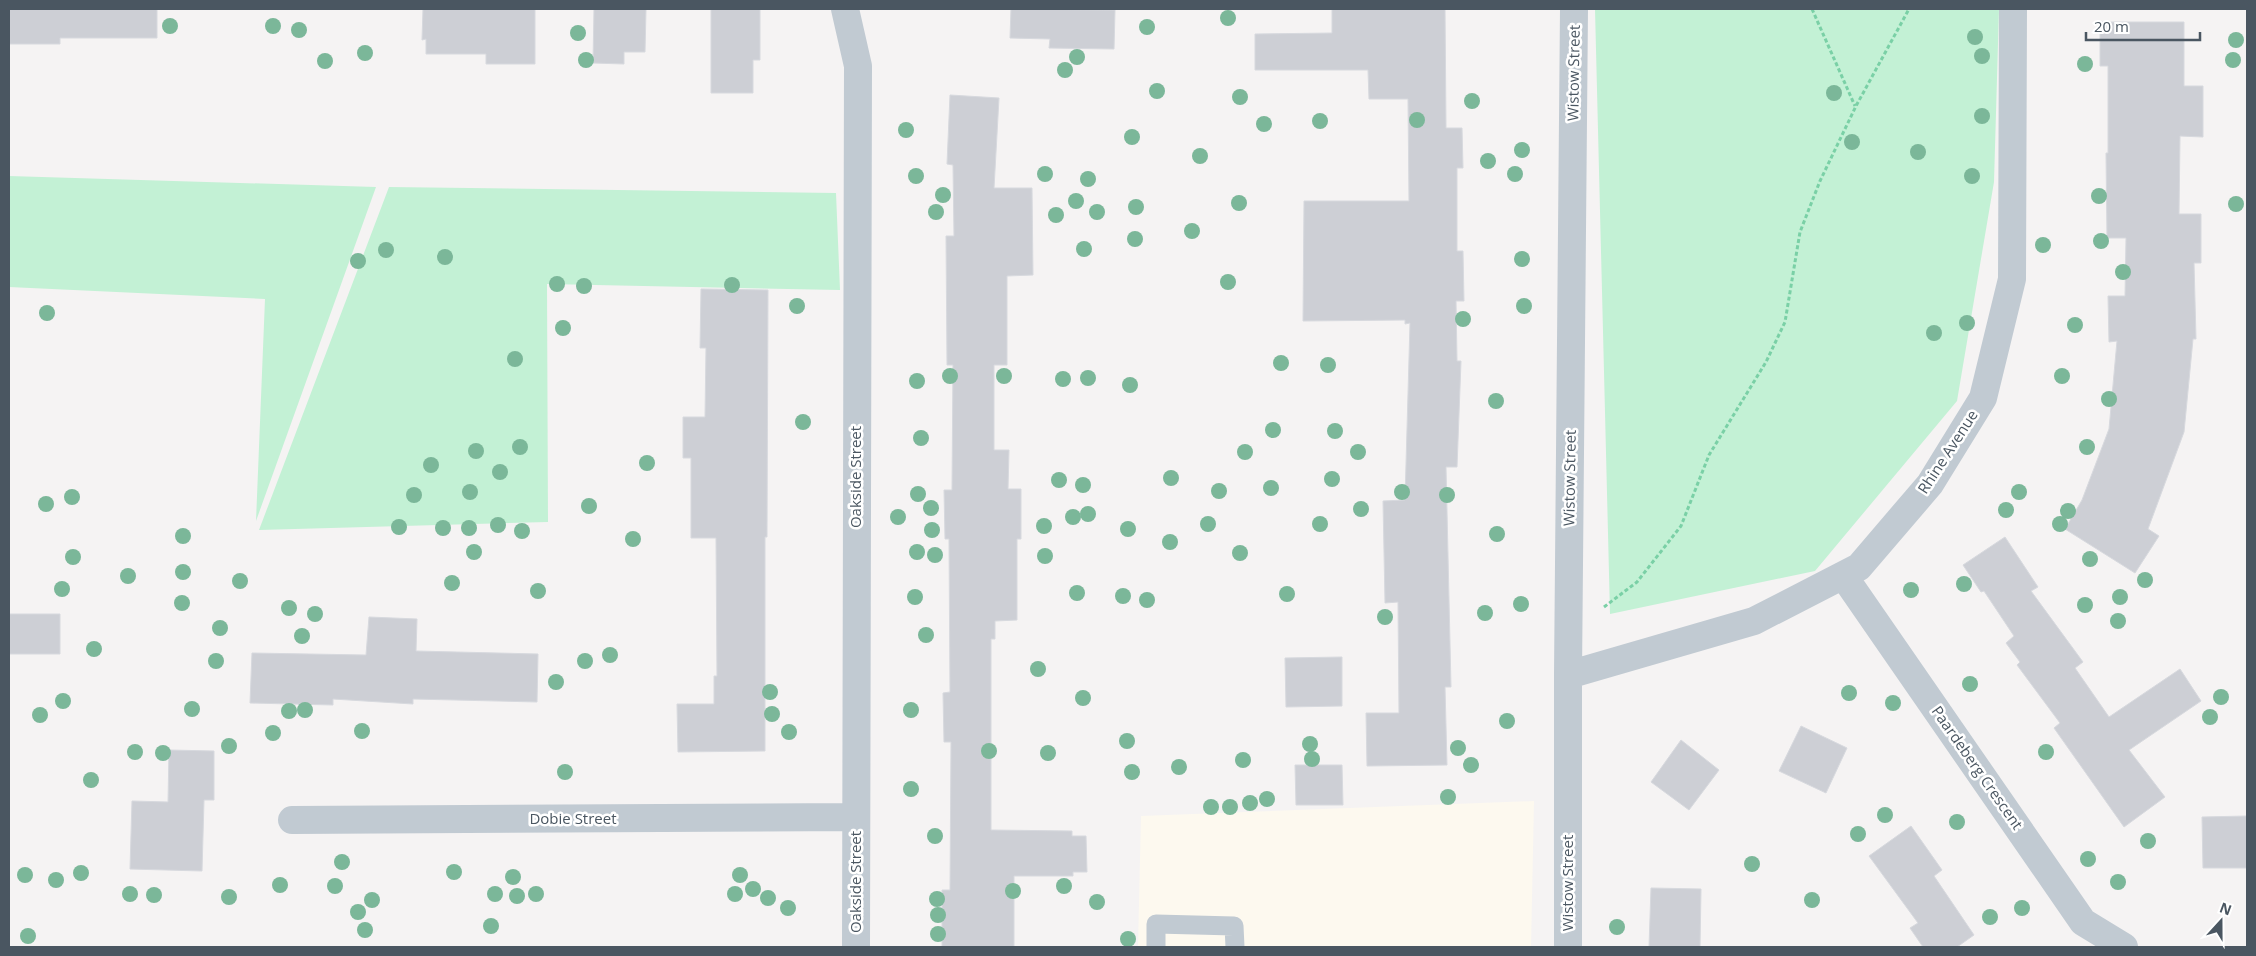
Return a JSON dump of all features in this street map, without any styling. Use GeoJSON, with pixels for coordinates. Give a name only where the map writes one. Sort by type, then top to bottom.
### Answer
{"type":"FeatureCollection","features":[{"type":"Feature","properties":{"kind":"street","name":"Oakside Street"},"geometry":{"type":"LineString","coordinates":[[845,9],[858,66],[856,947]]}},
{"type":"Feature","properties":{"kind":"street","name":"Wistow Street"},"geometry":{"type":"LineString","coordinates":[[1568,947],[1568,675],[1574,9]]}},
{"type":"Feature","properties":{"kind":"street","name":"Rhine Avenue"},"geometry":{"type":"LineString","coordinates":[[1568,675],[1754,621],[1844,574],[1859,566],[1930,484],[1983,398],[2012,279],[2013,9]]}},
{"type":"Feature","properties":{"kind":"street","name":"Paardeberg Crescent"},"geometry":{"type":"LineString","coordinates":[[1844,574],[2083,922],[2124,947]]}},
{"type":"Feature","properties":{"kind":"street","name":"Dobie Street"},"geometry":{"type":"LineString","coordinates":[[292,820],[855,817]]}},
{"type":"Feature","properties":{"kind":"lane"},"geometry":{"type":"LineString","coordinates":[[1156,947],[1156,924],[1234,926],[1235,947]]}},
{"type":"Feature","properties":{"kind":"path"},"geometry":{"type":"LineString","coordinates":[[1812,9],[1856,106]]}},
{"type":"Feature","properties":{"kind":"path"},"geometry":{"type":"LineString","coordinates":[[1599,611],[1637,582],[1682,526],[1709,455],[1766,362],[1785,322],[1800,232],[1820,181],[1856,106],[1909,9]]}},
{"type":"Feature","properties":{"kind":"shaded area"},"geometry":{"type":"Polygon","coordinates":[[[1534,801],[1531,947],[1138,947],[1141,816],[1534,801]]]}},
{"type":"Feature","properties":{"kind":"green space"},"geometry":{"type":"Polygon","coordinates":[[[1595,9],[1999,9],[1994,182],[1957,401],[1815,571],[1610,614],[1595,9]]]}},
{"type":"Feature","properties":{"kind":"green space"},"geometry":{"type":"Polygon","coordinates":[[[9,176],[376,187],[256,521],[265,299],[9,287],[9,176]]]}},
{"type":"Feature","properties":{"kind":"green space"},"geometry":{"type":"Polygon","coordinates":[[[389,187],[836,193],[840,290],[547,284],[548,522],[259,530],[389,187]]]}},
{"type":"Feature","properties":{"kind":"building"},"geometry":{"type":"Polygon","coordinates":[[[9,9],[157,9],[157,38],[60,38],[60,44],[9,44],[9,9]]]}},
{"type":"Feature","properties":{"kind":"building"},"geometry":{"type":"Polygon","coordinates":[[[423,9],[535,9],[535,64],[486,64],[486,54],[426,54],[426,39],[422,40],[423,9]]]}},
{"type":"Feature","properties":{"kind":"building"},"geometry":{"type":"Polygon","coordinates":[[[594,9],[646,9],[645,52],[624,52],[624,64],[593,63],[594,9]]]}},
{"type":"Feature","properties":{"kind":"building"},"geometry":{"type":"Polygon","coordinates":[[[711,9],[760,9],[760,60],[753,60],[753,93],[711,93],[711,9]]]}},
{"type":"Feature","properties":{"kind":"building"},"geometry":{"type":"Polygon","coordinates":[[[1011,9],[1115,10],[1114,49],[1049,48],[1050,39],[1010,38],[1011,9]]]}},
{"type":"Feature","properties":{"kind":"building"},"geometry":{"type":"Polygon","coordinates":[[[1332,9],[1445,9],[1446,128],[1462,128],[1463,168],[1457,168],[1457,251],[1463,251],[1464,301],[1456,301],[1457,361],[1461,361],[1457,467],[1446,467],[1451,687],[1445,687],[1447,765],[1367,766],[1366,713],[1399,713],[1398,602],[1385,603],[1383,501],[1405,500],[1410,323],[1405,324],[1405,320],[1303,321],[1304,201],[1409,201],[1408,99],[1369,99],[1368,70],[1255,70],[1255,34],[1332,33],[1332,9]]]}},
{"type":"Feature","properties":{"kind":"building"},"geometry":{"type":"Polygon","coordinates":[[[2100,22],[2184,22],[2184,86],[2203,86],[2203,137],[2180,136],[2179,214],[2201,214],[2201,263],[2194,263],[2196,339],[2193,339],[2184,432],[2148,529],[2159,536],[2135,573],[2065,529],[2082,500],[2109,429],[2117,341],[2109,342],[2108,296],[2125,296],[2126,238],[2107,238],[2108,66],[2100,66],[2100,22]]]}},
{"type":"Feature","properties":{"kind":"building"},"geometry":{"type":"Polygon","coordinates":[[[950,95],[999,98],[994,188],[1032,188],[1033,275],[1007,276],[1007,365],[994,365],[994,450],[1009,450],[1008,489],[1021,489],[1021,539],[1017,539],[1017,620],[995,621],[995,639],[991,639],[991,830],[1072,831],[1072,836],[1086,836],[1087,872],[1073,872],[1073,876],[1014,876],[1014,947],[942,947],[942,890],[950,890],[951,742],[944,742],[943,693],[950,692],[949,539],[945,539],[944,490],[952,490],[953,365],[947,365],[946,236],[954,236],[953,165],[947,164],[950,95]]]}},
{"type":"Feature","properties":{"kind":"building"},"geometry":{"type":"Polygon","coordinates":[[[701,289],[768,290],[765,751],[678,752],[677,704],[714,704],[714,676],[717,676],[716,538],[691,538],[691,458],[683,458],[683,417],[705,417],[706,348],[700,348],[701,289]]]}},
{"type":"Feature","properties":{"kind":"building"},"geometry":{"type":"Polygon","coordinates":[[[2005,537],[2038,587],[2031,591],[2083,662],[2075,668],[2109,717],[2180,669],[2201,701],[2129,750],[2165,797],[2124,827],[2054,728],[2060,723],[2017,665],[2020,662],[2006,643],[2014,636],[1984,591],[1981,592],[1963,565],[2005,537]]]}},
{"type":"Feature","properties":{"kind":"building"},"geometry":{"type":"Polygon","coordinates":[[[9,614],[60,614],[60,654],[9,654],[9,614]]]}},
{"type":"Feature","properties":{"kind":"building"},"geometry":{"type":"Polygon","coordinates":[[[369,617],[417,619],[416,651],[538,654],[537,702],[413,699],[413,704],[333,699],[333,705],[250,703],[252,653],[366,655],[369,617]]]}},
{"type":"Feature","properties":{"kind":"building"},"geometry":{"type":"Polygon","coordinates":[[[1342,657],[1342,706],[1286,707],[1285,658],[1342,657]]]}},
{"type":"Feature","properties":{"kind":"building"},"geometry":{"type":"Polygon","coordinates":[[[1801,726],[1847,748],[1826,793],[1779,771],[1801,726]]]}},
{"type":"Feature","properties":{"kind":"building"},"geometry":{"type":"Polygon","coordinates":[[[1681,740],[1719,770],[1689,810],[1651,782],[1681,740]]]}},
{"type":"Feature","properties":{"kind":"building"},"geometry":{"type":"Polygon","coordinates":[[[169,750],[214,751],[214,800],[204,800],[202,871],[130,869],[132,801],[168,802],[169,750]]]}},
{"type":"Feature","properties":{"kind":"building"},"geometry":{"type":"Polygon","coordinates":[[[1295,765],[1342,765],[1343,805],[1296,805],[1295,765]]]}},
{"type":"Feature","properties":{"kind":"building"},"geometry":{"type":"Polygon","coordinates":[[[2247,816],[2247,868],[2203,868],[2202,817],[2247,816]]]}},
{"type":"Feature","properties":{"kind":"building"},"geometry":{"type":"Polygon","coordinates":[[[1911,826],[1942,870],[1934,876],[1974,935],[1957,947],[1923,947],[1910,928],[1918,923],[1869,856],[1911,826]]]}},
{"type":"Feature","properties":{"kind":"building"},"geometry":{"type":"Polygon","coordinates":[[[1651,888],[1701,889],[1700,947],[1649,947],[1651,888]]]}}]}
